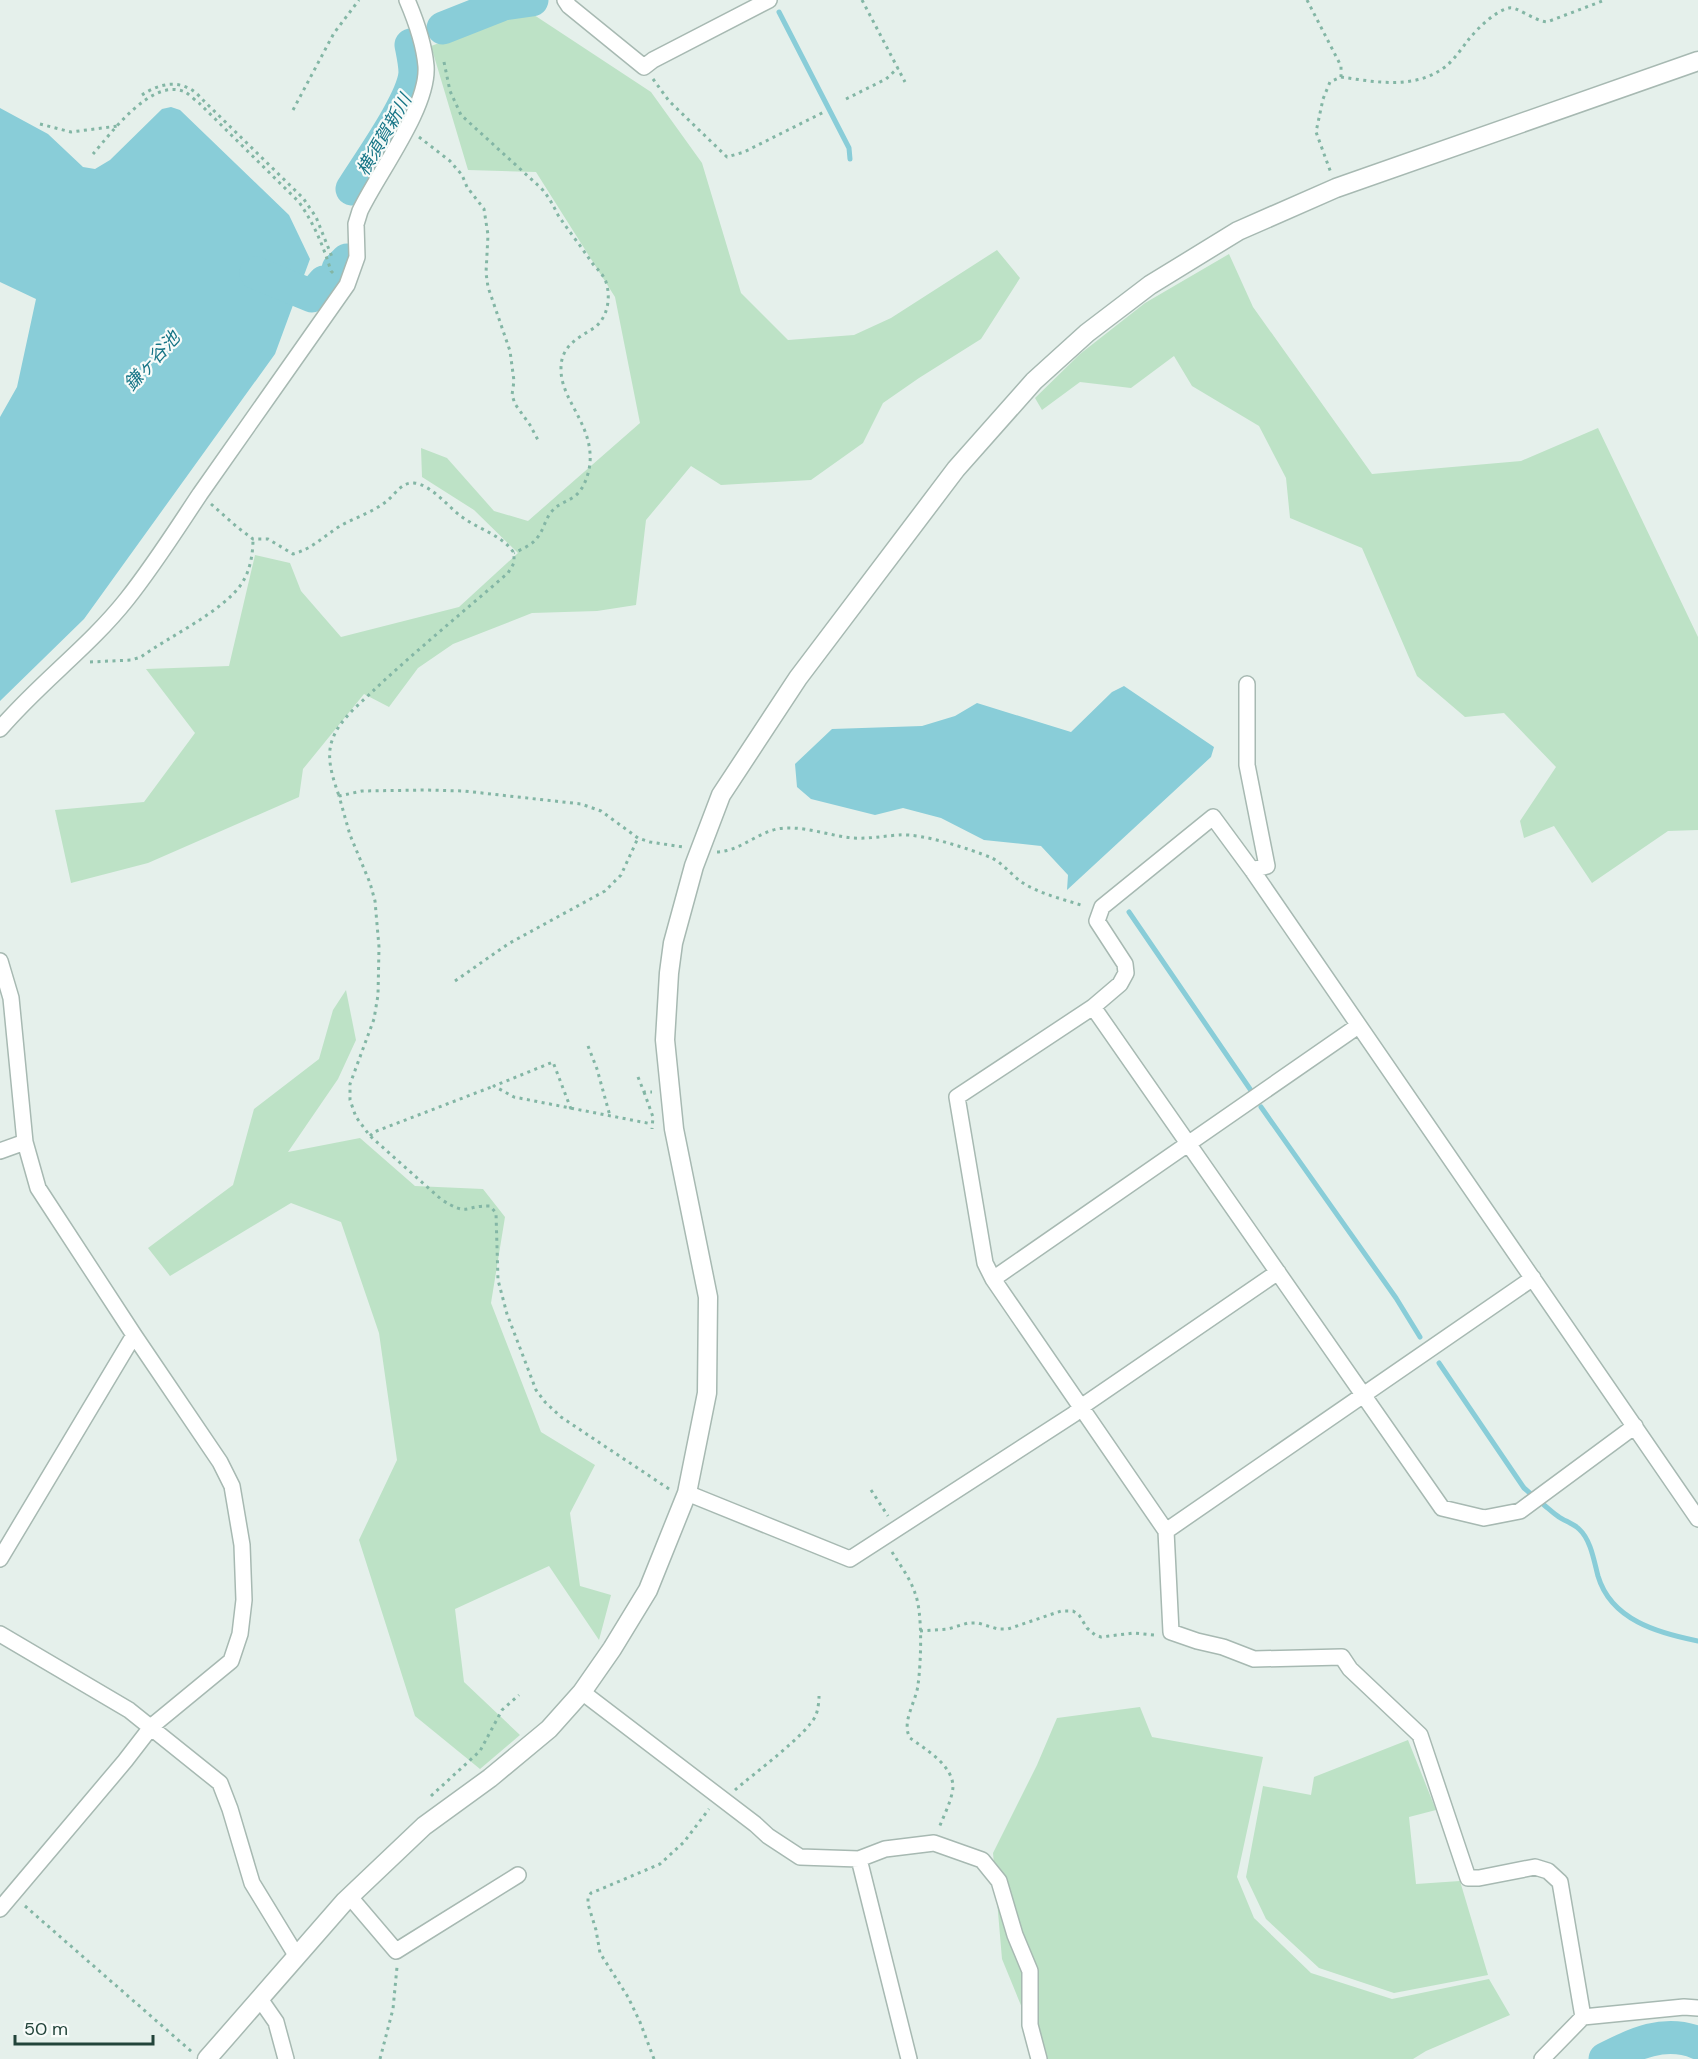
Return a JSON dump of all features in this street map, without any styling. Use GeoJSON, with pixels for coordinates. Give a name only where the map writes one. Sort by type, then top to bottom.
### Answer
{"type":"FeatureCollection","features":[{"type":"Feature","properties":{"kind":"street"},"geometry":{"type":"LineString","coordinates":[[0,729],[17,709],[72,659],[126,601],[161,555],[200,495],[347,285],[357,257],[356,224],[360,211],[406,128],[422,93],[426,68],[423,45],[407,0]]}},
{"type":"Feature","properties":{"kind":"street"},"geometry":{"type":"LineString","coordinates":[[565,0],[569,6],[644,67],[653,60],[769,0]]}},
{"type":"Feature","properties":{"kind":"street"},"geometry":{"type":"LineString","coordinates":[[207,2059],[296,1955],[350,1897],[424,1826],[490,1778],[549,1729],[582,1692],[612,1649],[648,1590],[686,1495],[707,1393],[708,1297],[674,1129],[665,1040],[673,943],[700,850],[721,795],[798,678],[956,469],[1034,381],[1087,333],[1150,285],[1238,231],[1336,188],[1698,61]]}},
{"type":"Feature","properties":{"kind":"street"},"geometry":{"type":"LineString","coordinates":[[1247,684],[1247,765],[1267,866],[1252,870]]}},
{"type":"Feature","properties":{"kind":"street"},"geometry":{"type":"LineString","coordinates":[[1583,2017],[1560,1882],[1548,1871],[1535,1867],[1468,1878],[1420,1736],[1350,1669],[1342,1657],[1254,1659],[1223,1647],[1171,1632],[1166,1531],[984,1263],[957,1097],[1093,1007],[1120,984],[1126,973],[1125,964],[1097,921],[1102,907],[1213,817],[1252,870],[1698,1519]]}},
{"type":"Feature","properties":{"kind":"street"},"geometry":{"type":"LineString","coordinates":[[0,961],[10,998],[25,1142],[38,1188],[220,1462],[232,1486],[242,1545],[244,1600],[240,1635],[231,1661],[152,1726],[0,1909]]}},
{"type":"Feature","properties":{"kind":"street"},"geometry":{"type":"LineString","coordinates":[[1093,1007],[1442,1508],[1484,1518],[1520,1511],[1635,1426]]}},
{"type":"Feature","properties":{"kind":"street"},"geometry":{"type":"LineString","coordinates":[[993,1279],[1358,1026]]}},
{"type":"Feature","properties":{"kind":"street"},"geometry":{"type":"LineString","coordinates":[[0,1151],[25,1142]]}},
{"type":"Feature","properties":{"kind":"street"},"geometry":{"type":"LineString","coordinates":[[686,1495],[850,1558],[1074,1414],[1278,1272]]}},
{"type":"Feature","properties":{"kind":"street"},"geometry":{"type":"LineString","coordinates":[[1166,1531],[1533,1278]]}},
{"type":"Feature","properties":{"kind":"street"},"geometry":{"type":"LineString","coordinates":[[0,1559],[134,1335]]}},
{"type":"Feature","properties":{"kind":"street"},"geometry":{"type":"LineString","coordinates":[[0,1634],[129,1710],[152,1726],[220,1783],[252,1883],[296,1955]]}},
{"type":"Feature","properties":{"kind":"street"},"geometry":{"type":"LineString","coordinates":[[582,1692],[768,1836],[800,1857],[859,1859],[885,1849],[934,1843],[982,1860],[999,1881],[1015,1935],[1030,1971],[1030,2025],[1039,2059]]}},
{"type":"Feature","properties":{"kind":"street"},"geometry":{"type":"LineString","coordinates":[[859,1859],[909,2059]]}},
{"type":"Feature","properties":{"kind":"street"},"geometry":{"type":"LineString","coordinates":[[350,1897],[396,1951],[518,1875]]}},
{"type":"Feature","properties":{"kind":"street"},"geometry":{"type":"LineString","coordinates":[[260,1999],[276,2022],[286,2059]]}},
{"type":"Feature","properties":{"kind":"street"},"geometry":{"type":"LineString","coordinates":[[1542,2059],[1583,2017],[1698,2008]]}},
{"type":"Feature","properties":{"kind":"path"},"geometry":{"type":"LineString","coordinates":[[293,110],[334,33],[358,0]]}},
{"type":"Feature","properties":{"kind":"path"},"geometry":{"type":"LineString","coordinates":[[862,0],[905,82]]}},
{"type":"Feature","properties":{"kind":"path"},"geometry":{"type":"LineString","coordinates":[[1307,0],[1341,66],[1341,77]]}},
{"type":"Feature","properties":{"kind":"path"},"geometry":{"type":"LineString","coordinates":[[1336,188],[1316,132],[1323,99],[1330,82],[1341,77],[1400,84],[1416,81],[1446,67],[1486,22],[1509,8],[1516,7],[1538,21],[1547,22],[1604,0]]}},
{"type":"Feature","properties":{"kind":"path"},"geometry":{"type":"LineString","coordinates":[[423,45],[432,44],[440,47],[450,91],[461,115],[541,188],[552,201],[592,264],[601,273],[608,288],[607,306],[600,323],[572,343],[562,358],[561,377],[564,387],[580,418],[590,446],[587,477],[580,491],[573,498],[557,505],[550,512],[536,539],[514,553]]}},
{"type":"Feature","properties":{"kind":"path"},"geometry":{"type":"LineString","coordinates":[[644,67],[669,101],[727,157],[744,152],[824,112]]}},
{"type":"Feature","properties":{"kind":"path"},"geometry":{"type":"LineString","coordinates":[[846,99],[886,79],[898,68]]}},
{"type":"Feature","properties":{"kind":"path"},"geometry":{"type":"LineString","coordinates":[[142,95],[152,89],[173,84],[188,87],[303,198],[316,217],[332,257]]}},
{"type":"Feature","properties":{"kind":"path"},"geometry":{"type":"LineString","coordinates":[[93,154],[118,126],[154,94],[173,90],[185,93],[200,104],[299,202],[321,240],[331,271],[347,285]]}},
{"type":"Feature","properties":{"kind":"path"},"geometry":{"type":"LineString","coordinates":[[40,124],[71,132],[118,126]]}},
{"type":"Feature","properties":{"kind":"path"},"geometry":{"type":"LineString","coordinates":[[406,128],[450,161],[462,175],[467,187],[484,210],[489,234],[486,273],[488,287],[510,351],[513,373],[512,395],[515,404],[530,424],[539,442]]}},
{"type":"Feature","properties":{"kind":"path"},"geometry":{"type":"LineString","coordinates":[[200,495],[237,528],[254,539],[268,539],[293,554],[314,546],[339,527],[388,500],[401,487],[409,483],[416,483],[437,496],[472,524],[501,538],[514,553],[514,563],[507,573],[422,645],[357,707],[337,729],[331,747],[330,768],[350,835],[370,883],[378,914],[378,995],[374,1019],[350,1084],[350,1100],[356,1117],[370,1136],[442,1200],[455,1208],[464,1210],[490,1206],[496,1213],[498,1280],[507,1314],[536,1390],[545,1402],[561,1417],[673,1492],[686,1495]]}},
{"type":"Feature","properties":{"kind":"path"},"geometry":{"type":"LineString","coordinates":[[72,659],[77,664],[104,660],[131,660],[141,657],[198,620],[231,596],[243,582],[251,558],[254,539]]}},
{"type":"Feature","properties":{"kind":"path"},"geometry":{"type":"LineString","coordinates":[[339,796],[362,790],[464,791],[581,804],[601,811],[638,838],[715,852],[738,847],[769,831],[783,828],[827,832],[852,838],[883,838],[900,835],[929,839],[994,859],[1021,881],[1039,891],[1100,911]]}},
{"type":"Feature","properties":{"kind":"path"},"geometry":{"type":"LineString","coordinates":[[455,981],[508,944],[605,891],[621,874],[638,838]]}},
{"type":"Feature","properties":{"kind":"path"},"geometry":{"type":"LineString","coordinates":[[588,1046],[610,1116]]}},
{"type":"Feature","properties":{"kind":"path"},"geometry":{"type":"LineString","coordinates":[[370,1136],[374,1132],[553,1062],[571,1109]]}},
{"type":"Feature","properties":{"kind":"path"},"geometry":{"type":"LineString","coordinates":[[494,1086],[514,1097],[610,1116],[652,1127],[653,1117],[644,1092]]}},
{"type":"Feature","properties":{"kind":"path"},"geometry":{"type":"LineString","coordinates":[[871,1490],[918,1602],[918,1688],[907,1725],[907,1733],[909,1738],[940,1762],[948,1772],[953,1784],[952,1793],[934,1843]]}},
{"type":"Feature","properties":{"kind":"path"},"geometry":{"type":"LineString","coordinates":[[919,1631],[948,1629],[968,1623],[1008,1629],[1061,1611],[1073,1611],[1079,1615],[1087,1629],[1101,1637],[1134,1633],[1158,1635],[1171,1632]]}},
{"type":"Feature","properties":{"kind":"path"},"geometry":{"type":"LineString","coordinates":[[423,1803],[480,1751],[502,1710],[519,1695]]}},
{"type":"Feature","properties":{"kind":"path"},"geometry":{"type":"LineString","coordinates":[[654,2059],[628,1997],[603,1960],[588,1898],[591,1893],[601,1888],[660,1864],[684,1842],[722,1799],[793,1741],[813,1721],[817,1713],[819,1696]]}},
{"type":"Feature","properties":{"kind":"path"},"geometry":{"type":"LineString","coordinates":[[12,1895],[200,2059]]}},
{"type":"Feature","properties":{"kind":"path"},"geometry":{"type":"LineString","coordinates":[[380,2059],[393,2009],[398,1958],[396,1951]]}},
{"type":"Feature","properties":{"kind":"green space"},"geometry":{"type":"Polygon","coordinates":[[[528,11],[651,92],[702,163],[741,293],[788,340],[854,335],[891,318],[997,250],[1020,278],[981,339],[883,403],[863,443],[811,480],[721,485],[691,466],[646,520],[636,605],[597,611],[532,613],[453,644],[418,668],[389,707],[364,694],[303,769],[299,797],[148,863],[71,883],[55,810],[144,802],[195,733],[146,669],[229,666],[255,555],[290,563],[301,591],[341,637],[459,607],[518,553],[474,510],[422,477],[421,448],[447,458],[494,511],[528,521],[640,423],[615,297],[536,172],[468,170],[431,46],[528,11]]]}},
{"type":"Feature","properties":{"kind":"green space"},"geometry":{"type":"Polygon","coordinates":[[[1229,254],[1253,307],[1372,474],[1521,461],[1598,428],[1698,637],[1698,830],[1668,831],[1592,883],[1554,826],[1524,838],[1520,821],[1556,767],[1504,713],[1465,717],[1417,676],[1362,548],[1290,518],[1286,478],[1259,426],[1192,386],[1174,356],[1131,388],[1080,382],[1042,410],[1035,398],[1080,354],[1145,303],[1229,254]]]}},
{"type":"Feature","properties":{"kind":"green space"},"geometry":{"type":"Polygon","coordinates":[[[346,990],[356,1040],[338,1079],[288,1152],[360,1138],[415,1186],[483,1189],[505,1217],[491,1303],[541,1432],[595,1465],[570,1513],[580,1586],[611,1595],[599,1640],[549,1566],[455,1609],[464,1682],[520,1735],[480,1769],[415,1716],[359,1540],[397,1460],[379,1333],[341,1222],[291,1203],[170,1276],[148,1248],[233,1185],[254,1109],[319,1059],[333,1010],[346,990]]]}},
{"type":"Feature","properties":{"kind":"green space"},"geometry":{"type":"Polygon","coordinates":[[[1140,1707],[1152,1737],[1263,1757],[1237,1877],[1254,1918],[1311,1973],[1392,1999],[1489,1979],[1510,2015],[1426,2051],[1413,2059],[1043,2059],[1002,1959],[993,1853],[1037,1765],[1057,1718],[1140,1707]]]}},
{"type":"Feature","properties":{"kind":"green space"},"geometry":{"type":"Polygon","coordinates":[[[1408,1740],[1436,1810],[1409,1817],[1416,1884],[1460,1881],[1488,1975],[1394,1993],[1319,1968],[1266,1919],[1246,1877],[1263,1786],[1311,1795],[1314,1777],[1408,1740]]]}},
{"type":"Feature","properties":{"kind":"water"},"geometry":{"type":"Polygon","coordinates":[[[171,107],[180,110],[289,215],[310,259],[275,354],[84,619],[0,701],[0,417],[17,387],[36,299],[0,282],[0,108],[48,134],[83,167],[95,169],[110,160],[162,109],[171,107]]]}},
{"type":"Feature","properties":{"kind":"water"},"geometry":{"type":"Polygon","coordinates":[[[1124,686],[1214,747],[1211,757],[1067,890],[1068,875],[1041,846],[984,840],[941,818],[903,808],[875,815],[811,799],[797,787],[795,764],[832,729],[922,726],[955,716],[977,703],[1071,732],[1112,692],[1124,686]]]}},
{"type":"Feature","properties":{"kind":"waterway","name":"横須賀新川"},"geometry":{"type":"LineString","coordinates":[[443,28],[504,4],[532,0]]}},
{"type":"Feature","properties":{"kind":"waterway"},"geometry":{"type":"LineString","coordinates":[[779,12],[849,148],[850,159]]}},
{"type":"Feature","properties":{"kind":"waterway","name":"横須賀新川"},"geometry":{"type":"LineString","coordinates":[[352,189],[389,132],[407,99],[415,73],[411,45]]}},
{"type":"Feature","properties":{"kind":"waterway","name":"鎌ヶ谷池"},"geometry":{"type":"LineString","coordinates":[[338,269],[347,260]]}},
{"type":"Feature","properties":{"kind":"waterway","name":"鎌ヶ谷池"},"geometry":{"type":"LineString","coordinates":[[256,273],[312,296],[324,282]]}},
{"type":"Feature","properties":{"kind":"waterway"},"geometry":{"type":"LineString","coordinates":[[1129,912],[1250,1089]]}},
{"type":"Feature","properties":{"kind":"waterway"},"geometry":{"type":"LineString","coordinates":[[1261,1107],[1396,1298],[1420,1337]]}},
{"type":"Feature","properties":{"kind":"waterway"},"geometry":{"type":"LineString","coordinates":[[1439,1363],[1524,1488],[1532,1495]]}},
{"type":"Feature","properties":{"kind":"waterway"},"geometry":{"type":"LineString","coordinates":[[1544,1505],[1557,1516],[1577,1527],[1583,1534],[1589,1545],[1604,1591],[1613,1604],[1625,1614],[1652,1629],[1698,1641]]}},
{"type":"Feature","properties":{"kind":"waterway"},"geometry":{"type":"LineString","coordinates":[[1605,2059],[1650,2040],[1674,2037],[1698,2043]]}}]}
